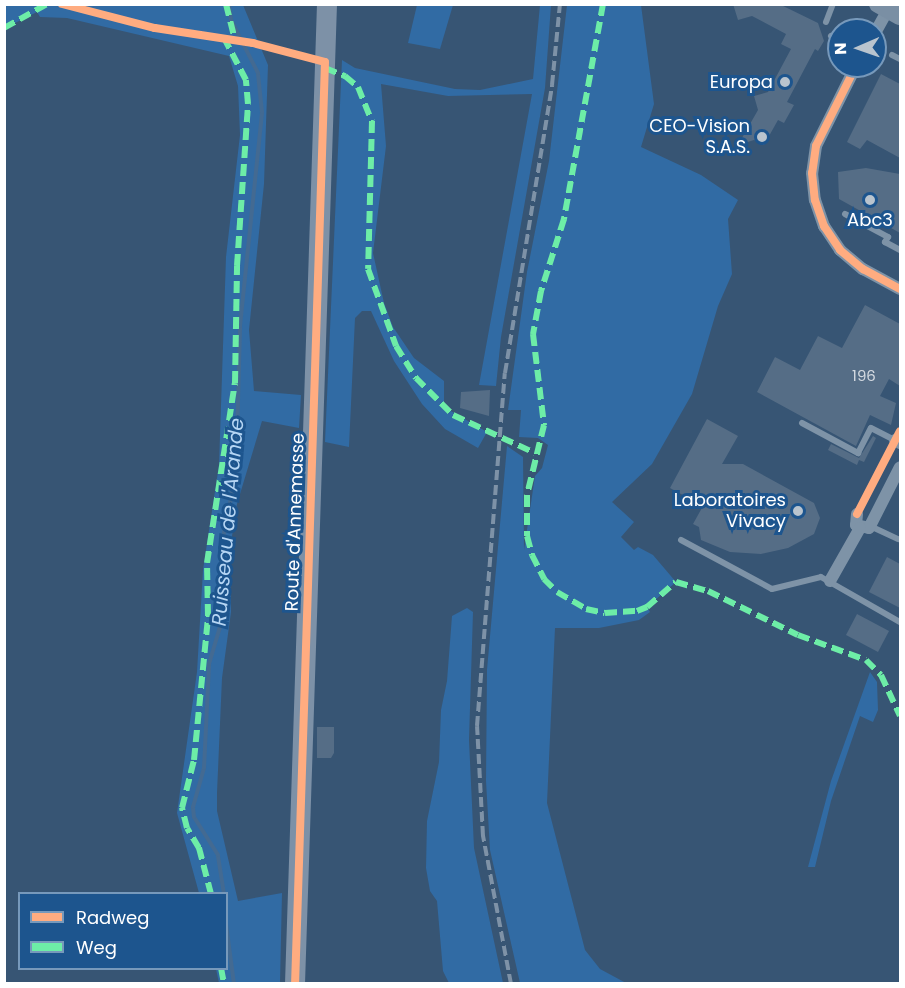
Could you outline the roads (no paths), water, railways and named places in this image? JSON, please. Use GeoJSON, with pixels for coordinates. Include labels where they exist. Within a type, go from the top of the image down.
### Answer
{"type":"FeatureCollection","features":[{"type":"Feature","properties":{"kind":"main road","name":"Route d'Annemasse"},"geometry":{"type":"LineString","coordinates":[[295,984],[327,4]]}},
{"type":"Feature","properties":{"kind":"street"},"geometry":{"type":"LineString","coordinates":[[850,78],[820,135],[812,180],[817,208],[831,239],[851,260],[900,289]]}},
{"type":"Feature","properties":{"kind":"street"},"geometry":{"type":"LineString","coordinates":[[830,581],[900,467]]}},
{"type":"Feature","properties":{"kind":"street"},"geometry":{"type":"LineString","coordinates":[[857,514],[855,521],[865,527]]}},
{"type":"Feature","properties":{"kind":"lane"},"geometry":{"type":"LineString","coordinates":[[826,22],[833,4]]}},
{"type":"Feature","properties":{"kind":"lane"},"geometry":{"type":"LineString","coordinates":[[892,55],[900,59]]}},
{"type":"Feature","properties":{"kind":"lane"},"geometry":{"type":"LineString","coordinates":[[845,214],[888,237],[885,242],[900,250]]}},
{"type":"Feature","properties":{"kind":"lane"},"geometry":{"type":"LineString","coordinates":[[802,423],[858,453],[871,428],[898,441]]}},
{"type":"Feature","properties":{"kind":"lane"},"geometry":{"type":"LineString","coordinates":[[865,527],[898,539]]}},
{"type":"Feature","properties":{"kind":"lane"},"geometry":{"type":"LineString","coordinates":[[681,540],[772,589],[814,578],[830,581],[900,622]]}},
{"type":"Feature","properties":{"kind":"waterway","name":"Ruisseau de l'Arande"},"geometry":{"type":"LineString","coordinates":[[224,892],[218,855],[194,817],[193,807],[204,768],[209,664],[222,620],[219,588],[223,538],[236,473],[240,326],[262,112],[258,73],[231,20],[229,4]]}},
{"type":"Feature","properties":{"kind":"waterway","name":"Ruisseau de l'Arande"},"geometry":{"type":"LineString","coordinates":[[228,939],[234,984]]}},
{"type":"Feature","properties":{"kind":"railway"},"geometry":{"type":"LineString","coordinates":[[511,984],[483,836],[477,726],[505,373],[552,85],[560,4]]}},
{"type":"Feature","properties":{"kind":"place","name":"Europa"},"geometry":{"type":"Point","coordinates":[785,82]}},
{"type":"Feature","properties":{"kind":"place","name":"CEO-Vision S.A.S."},"geometry":{"type":"Point","coordinates":[762,137]}},
{"type":"Feature","properties":{"kind":"place","name":"Abc3"},"geometry":{"type":"Point","coordinates":[870,200]}},
{"type":"Feature","properties":{"kind":"place","name":"Laboratoires Vivacy"},"geometry":{"type":"Point","coordinates":[798,511]}}]}
